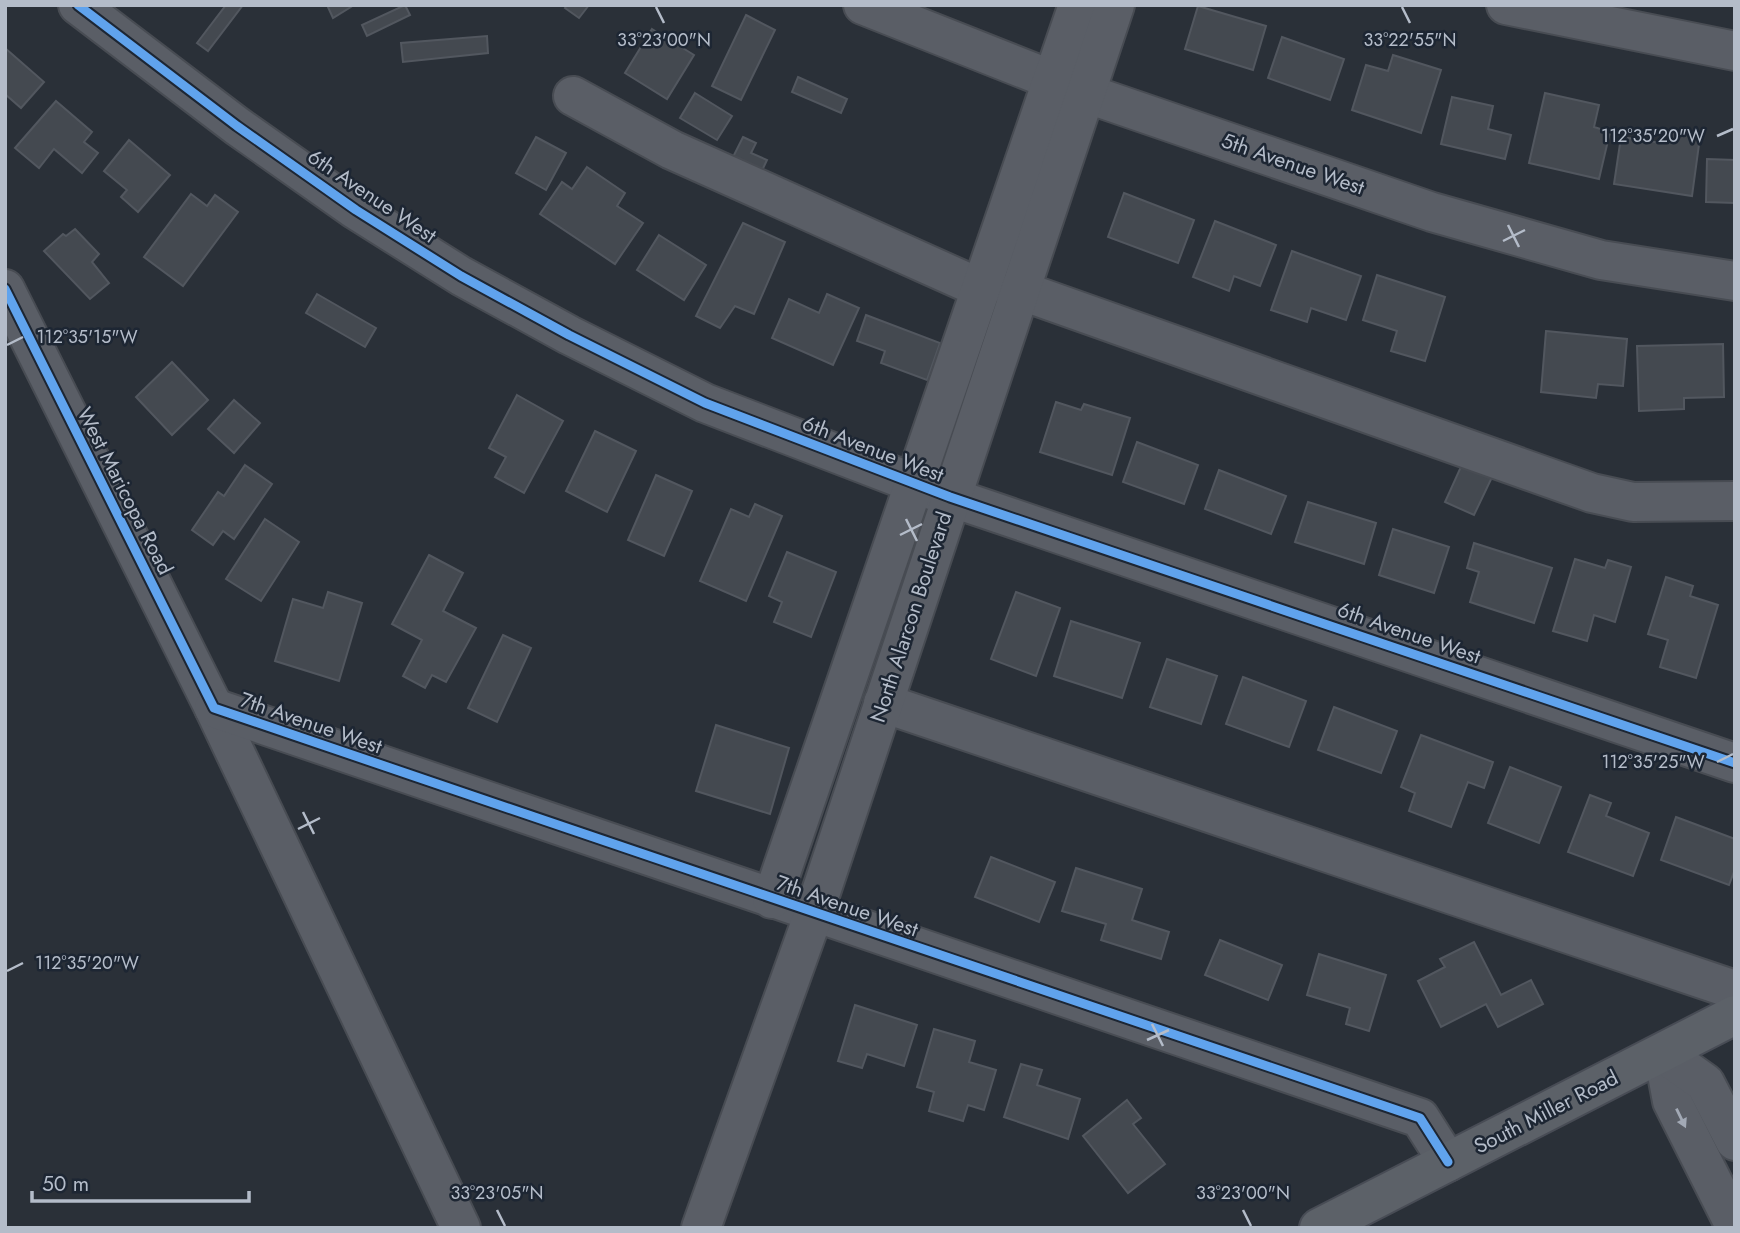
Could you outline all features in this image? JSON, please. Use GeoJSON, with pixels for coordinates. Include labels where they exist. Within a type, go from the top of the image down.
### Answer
{"type":"FeatureCollection","features":[{"type":"Feature","properties":{"kind":"main road","name":"South Miller Road"},"geometry":{"type":"LineString","coordinates":[[1319,1228],[1735,1015]]}},
{"type":"Feature","properties":{"kind":"street","name":"6th Avenue West"},"geometry":{"type":"LineString","coordinates":[[78,5],[237,126],[356,210],[461,276],[569,335],[705,403],[950,497],[1735,763]]}},
{"type":"Feature","properties":{"kind":"street","name":"5th Avenue West"},"geometry":{"type":"LineString","coordinates":[[863,5],[1069,87],[1432,212],[1601,260],[1735,281]]}},
{"type":"Feature","properties":{"kind":"street"},"geometry":{"type":"LineString","coordinates":[[772,899],[982,289],[1069,87],[1078,5]]}},
{"type":"Feature","properties":{"kind":"street","name":"North Alarcon Boulevard"},"geometry":{"type":"LineString","coordinates":[[701,1228],[814,913],[1020,290],[1069,87],[1115,5]]}},
{"type":"Feature","properties":{"kind":"street"},"geometry":{"type":"LineString","coordinates":[[1506,5],[1735,51]]}},
{"type":"Feature","properties":{"kind":"street"},"geometry":{"type":"LineString","coordinates":[[573,96],[672,150],[982,289]]}},
{"type":"Feature","properties":{"kind":"street","name":"West Maricopa Road"},"geometry":{"type":"LineString","coordinates":[[5,289],[214,708],[461,1228]]}},
{"type":"Feature","properties":{"kind":"street"},"geometry":{"type":"LineString","coordinates":[[1020,290],[1592,493],[1633,502],[1735,501]]}},
{"type":"Feature","properties":{"kind":"street"},"geometry":{"type":"LineString","coordinates":[[883,703],[1735,990]]}},
{"type":"Feature","properties":{"kind":"street","name":"7th Avenue West"},"geometry":{"type":"LineString","coordinates":[[214,708],[1420,1118],[1448,1162]]}},
{"type":"Feature","properties":{"kind":"street"},"geometry":{"type":"LineString","coordinates":[[1663,1053],[1705,1083],[1735,1141]]}},
{"type":"Feature","properties":{"kind":"street"},"geometry":{"type":"LineString","coordinates":[[1663,1053],[1672,1101],[1735,1226]]}},
{"type":"Feature","properties":{"kind":"building"},"geometry":{"type":"Polygon","coordinates":[[[226,5],[243,5],[208,51],[197,43],[226,5]]]}},
{"type":"Feature","properties":{"kind":"building"},"geometry":{"type":"Polygon","coordinates":[[[327,5],[354,5],[333,18],[327,5]]]}},
{"type":"Feature","properties":{"kind":"building"},"geometry":{"type":"Polygon","coordinates":[[[405,5],[410,15],[367,36],[362,25],[405,5]]]}},
{"type":"Feature","properties":{"kind":"building"},"geometry":{"type":"Polygon","coordinates":[[[567,5],[589,5],[579,18],[565,8],[567,5]]]}},
{"type":"Feature","properties":{"kind":"building"},"geometry":{"type":"Polygon","coordinates":[[[1198,6],[1266,26],[1253,70],[1185,49],[1198,6]]]}},
{"type":"Feature","properties":{"kind":"building"},"geometry":{"type":"Polygon","coordinates":[[[746,15],[775,30],[741,100],[712,86],[746,15]]]}},
{"type":"Feature","properties":{"kind":"building"},"geometry":{"type":"Polygon","coordinates":[[[652,29],[694,55],[667,99],[625,73],[652,29]]]}},
{"type":"Feature","properties":{"kind":"building"},"geometry":{"type":"Polygon","coordinates":[[[487,36],[488,53],[403,62],[401,43],[487,36]]]}},
{"type":"Feature","properties":{"kind":"building"},"geometry":{"type":"Polygon","coordinates":[[[1282,37],[1344,59],[1330,100],[1268,78],[1282,37]]]}},
{"type":"Feature","properties":{"kind":"building"},"geometry":{"type":"Polygon","coordinates":[[[5,48],[44,82],[21,108],[5,94],[5,48]]]}},
{"type":"Feature","properties":{"kind":"building"},"geometry":{"type":"Polygon","coordinates":[[[1393,55],[1441,70],[1421,133],[1352,110],[1366,65],[1388,71],[1393,55]]]}},
{"type":"Feature","properties":{"kind":"building"},"geometry":{"type":"Polygon","coordinates":[[[798,77],[847,99],[841,113],[792,92],[798,77]]]}},
{"type":"Feature","properties":{"kind":"building"},"geometry":{"type":"Polygon","coordinates":[[[695,93],[732,116],[717,140],[680,118],[695,93]]]}},
{"type":"Feature","properties":{"kind":"building"},"geometry":{"type":"Polygon","coordinates":[[[1545,93],[1599,105],[1594,127],[1610,132],[1599,179],[1529,163],[1545,93]]]}},
{"type":"Feature","properties":{"kind":"building"},"geometry":{"type":"Polygon","coordinates":[[[1452,97],[1493,106],[1488,129],[1511,135],[1505,159],[1441,144],[1452,97]]]}},
{"type":"Feature","properties":{"kind":"building"},"geometry":{"type":"Polygon","coordinates":[[[56,101],[92,132],[84,142],[98,153],[82,173],[54,149],[39,168],[15,148],[56,101]]]}},
{"type":"Feature","properties":{"kind":"building"},"geometry":{"type":"Polygon","coordinates":[[[1664,132],[1700,137],[1692,196],[1614,184],[1621,137],[1662,143],[1664,132]]]}},
{"type":"Feature","properties":{"kind":"building"},"geometry":{"type":"Polygon","coordinates":[[[536,137],[566,153],[546,190],[516,173],[536,137]]]}},
{"type":"Feature","properties":{"kind":"building"},"geometry":{"type":"Polygon","coordinates":[[[743,137],[756,143],[751,153],[767,160],[759,177],[730,163],[743,137]]]}},
{"type":"Feature","properties":{"kind":"building"},"geometry":{"type":"Polygon","coordinates":[[[129,140],[170,175],[138,212],[121,197],[127,190],[104,171],[129,140]]]}},
{"type":"Feature","properties":{"kind":"building"},"geometry":{"type":"Polygon","coordinates":[[[1707,159],[1735,160],[1735,203],[1706,202],[1707,159]]]}},
{"type":"Feature","properties":{"kind":"building"},"geometry":{"type":"Polygon","coordinates":[[[587,167],[625,193],[617,206],[643,223],[615,264],[540,214],[562,182],[572,189],[587,167]]]}},
{"type":"Feature","properties":{"kind":"building"},"geometry":{"type":"Polygon","coordinates":[[[1124,193],[1194,220],[1178,263],[1108,237],[1124,193]]]}},
{"type":"Feature","properties":{"kind":"building"},"geometry":{"type":"Polygon","coordinates":[[[191,194],[207,206],[215,195],[238,212],[183,286],[144,257],[191,194]]]}},
{"type":"Feature","properties":{"kind":"building"},"geometry":{"type":"Polygon","coordinates":[[[1215,221],[1276,245],[1260,286],[1234,276],[1229,291],[1193,277],[1215,221]]]}},
{"type":"Feature","properties":{"kind":"building"},"geometry":{"type":"Polygon","coordinates":[[[743,223],[785,242],[754,314],[735,306],[720,328],[696,316],[743,223]]]}},
{"type":"Feature","properties":{"kind":"building"},"geometry":{"type":"Polygon","coordinates":[[[75,229],[99,254],[92,262],[109,283],[90,299],[44,251],[63,234],[66,236],[75,229]]]}},
{"type":"Feature","properties":{"kind":"building"},"geometry":{"type":"Polygon","coordinates":[[[659,235],[706,265],[684,300],[637,270],[659,235]]]}},
{"type":"Feature","properties":{"kind":"building"},"geometry":{"type":"Polygon","coordinates":[[[1292,251],[1361,276],[1346,320],[1311,308],[1307,322],[1271,310],[1292,251]]]}},
{"type":"Feature","properties":{"kind":"building"},"geometry":{"type":"Polygon","coordinates":[[[1377,275],[1445,297],[1425,361],[1391,351],[1397,331],[1363,320],[1377,275]]]}},
{"type":"Feature","properties":{"kind":"building"},"geometry":{"type":"Polygon","coordinates":[[[317,294],[376,328],[365,347],[306,313],[317,294]]]}},
{"type":"Feature","properties":{"kind":"building"},"geometry":{"type":"Polygon","coordinates":[[[827,294],[859,308],[833,365],[772,338],[789,299],[819,313],[827,294]]]}},
{"type":"Feature","properties":{"kind":"building"},"geometry":{"type":"Polygon","coordinates":[[[866,315],[940,343],[927,380],[881,363],[885,351],[857,341],[866,315]]]}},
{"type":"Feature","properties":{"kind":"building"},"geometry":{"type":"Polygon","coordinates":[[[1546,331],[1627,339],[1623,386],[1598,384],[1596,398],[1541,392],[1546,331]]]}},
{"type":"Feature","properties":{"kind":"building"},"geometry":{"type":"Polygon","coordinates":[[[1723,344],[1724,397],[1684,398],[1684,409],[1639,411],[1637,346],[1723,344]]]}},
{"type":"Feature","properties":{"kind":"building"},"geometry":{"type":"Polygon","coordinates":[[[172,362],[208,400],[172,435],[136,397],[172,362]]]}},
{"type":"Feature","properties":{"kind":"building"},"geometry":{"type":"Polygon","coordinates":[[[517,395],[563,421],[524,493],[495,477],[506,457],[489,448],[517,395]]]}},
{"type":"Feature","properties":{"kind":"building"},"geometry":{"type":"Polygon","coordinates":[[[234,400],[260,423],[234,453],[208,429],[234,400]]]}},
{"type":"Feature","properties":{"kind":"building"},"geometry":{"type":"Polygon","coordinates":[[[1056,402],[1081,410],[1084,404],[1130,418],[1112,475],[1040,452],[1056,402]]]}},
{"type":"Feature","properties":{"kind":"building"},"geometry":{"type":"Polygon","coordinates":[[[595,431],[636,451],[607,512],[566,491],[595,431]]]}},
{"type":"Feature","properties":{"kind":"building"},"geometry":{"type":"Polygon","coordinates":[[[1137,442],[1198,465],[1184,504],[1123,482],[1137,442]]]}},
{"type":"Feature","properties":{"kind":"building"},"geometry":{"type":"Polygon","coordinates":[[[1464,460],[1494,473],[1474,515],[1445,502],[1464,460]]]}},
{"type":"Feature","properties":{"kind":"building"},"geometry":{"type":"Polygon","coordinates":[[[245,465],[272,484],[234,539],[223,531],[213,545],[192,530],[218,492],[224,496],[245,465]]]}},
{"type":"Feature","properties":{"kind":"building"},"geometry":{"type":"Polygon","coordinates":[[[1219,470],[1286,496],[1271,534],[1205,509],[1219,470]]]}},
{"type":"Feature","properties":{"kind":"building"},"geometry":{"type":"Polygon","coordinates":[[[656,475],[692,491],[664,556],[628,540],[656,475]]]}},
{"type":"Feature","properties":{"kind":"building"},"geometry":{"type":"Polygon","coordinates":[[[1308,502],[1376,523],[1364,564],[1295,542],[1308,502]]]}},
{"type":"Feature","properties":{"kind":"building"},"geometry":{"type":"Polygon","coordinates":[[[755,504],[782,516],[746,601],[700,581],[731,509],[749,517],[755,504]]]}},
{"type":"Feature","properties":{"kind":"building"},"geometry":{"type":"Polygon","coordinates":[[[265,519],[299,542],[261,601],[226,579],[265,519]]]}},
{"type":"Feature","properties":{"kind":"building"},"geometry":{"type":"Polygon","coordinates":[[[1393,529],[1449,547],[1434,593],[1379,575],[1393,529]]]}},
{"type":"Feature","properties":{"kind":"building"},"geometry":{"type":"Polygon","coordinates":[[[1474,543],[1552,568],[1534,623],[1470,602],[1479,572],[1467,568],[1474,543]]]}},
{"type":"Feature","properties":{"kind":"building"},"geometry":{"type":"Polygon","coordinates":[[[787,552],[836,572],[811,637],[774,622],[782,602],[769,596],[787,552]]]}},
{"type":"Feature","properties":{"kind":"building"},"geometry":{"type":"Polygon","coordinates":[[[429,555],[463,573],[443,611],[476,628],[446,682],[432,675],[425,688],[403,676],[422,640],[392,624],[429,555]]]}},
{"type":"Feature","properties":{"kind":"building"},"geometry":{"type":"Polygon","coordinates":[[[1575,559],[1605,568],[1608,560],[1631,567],[1615,622],[1594,615],[1587,641],[1553,631],[1575,559]]]}},
{"type":"Feature","properties":{"kind":"building"},"geometry":{"type":"Polygon","coordinates":[[[1666,577],[1693,586],[1690,596],[1718,605],[1696,678],[1660,667],[1668,640],[1648,634],[1666,577]]]}},
{"type":"Feature","properties":{"kind":"building"},"geometry":{"type":"Polygon","coordinates":[[[328,592],[362,603],[339,681],[275,661],[293,599],[323,608],[328,592]]]}},
{"type":"Feature","properties":{"kind":"building"},"geometry":{"type":"Polygon","coordinates":[[[1016,592],[1060,608],[1036,676],[991,659],[1016,592]]]}},
{"type":"Feature","properties":{"kind":"building"},"geometry":{"type":"Polygon","coordinates":[[[1071,621],[1140,643],[1122,698],[1054,676],[1071,621]]]}},
{"type":"Feature","properties":{"kind":"building"},"geometry":{"type":"Polygon","coordinates":[[[503,635],[531,648],[497,722],[468,708],[503,635]]]}},
{"type":"Feature","properties":{"kind":"building"},"geometry":{"type":"Polygon","coordinates":[[[1167,659],[1217,676],[1201,724],[1150,707],[1167,659]]]}},
{"type":"Feature","properties":{"kind":"building"},"geometry":{"type":"Polygon","coordinates":[[[1243,677],[1306,701],[1289,747],[1226,724],[1243,677]]]}},
{"type":"Feature","properties":{"kind":"building"},"geometry":{"type":"Polygon","coordinates":[[[1334,707],[1397,731],[1381,773],[1318,750],[1334,707]]]}},
{"type":"Feature","properties":{"kind":"building"},"geometry":{"type":"Polygon","coordinates":[[[716,725],[789,748],[770,814],[696,791],[716,725]]]}},
{"type":"Feature","properties":{"kind":"building"},"geometry":{"type":"Polygon","coordinates":[[[1421,735],[1493,762],[1484,788],[1468,782],[1451,827],[1409,811],[1415,793],[1401,787],[1421,735]]]}},
{"type":"Feature","properties":{"kind":"building"},"geometry":{"type":"Polygon","coordinates":[[[1510,767],[1561,787],[1539,843],[1488,823],[1510,767]]]}},
{"type":"Feature","properties":{"kind":"building"},"geometry":{"type":"Polygon","coordinates":[[[1590,795],[1611,803],[1606,816],[1649,833],[1633,876],[1568,852],[1590,795]]]}},
{"type":"Feature","properties":{"kind":"building"},"geometry":{"type":"Polygon","coordinates":[[[1676,817],[1735,839],[1735,869],[1729,885],[1661,860],[1676,817]]]}},
{"type":"Feature","properties":{"kind":"building"},"geometry":{"type":"Polygon","coordinates":[[[991,857],[1055,882],[1039,922],[975,897],[991,857]]]}},
{"type":"Feature","properties":{"kind":"building"},"geometry":{"type":"Polygon","coordinates":[[[1076,868],[1142,889],[1132,920],[1169,932],[1161,959],[1101,940],[1106,924],[1062,911],[1076,868]]]}},
{"type":"Feature","properties":{"kind":"building"},"geometry":{"type":"Polygon","coordinates":[[[1220,940],[1282,965],[1268,1000],[1205,975],[1220,940]]]}},
{"type":"Feature","properties":{"kind":"building"},"geometry":{"type":"Polygon","coordinates":[[[1474,942],[1501,995],[1531,980],[1543,1004],[1498,1027],[1486,1004],[1441,1027],[1418,981],[1445,967],[1440,959],[1474,942]]]}},
{"type":"Feature","properties":{"kind":"building"},"geometry":{"type":"Polygon","coordinates":[[[1319,954],[1386,975],[1369,1031],[1346,1024],[1350,1008],[1307,995],[1319,954]]]}},
{"type":"Feature","properties":{"kind":"building"},"geometry":{"type":"Polygon","coordinates":[[[855,1005],[917,1025],[904,1066],[867,1054],[862,1068],[838,1061],[855,1005]]]}},
{"type":"Feature","properties":{"kind":"building"},"geometry":{"type":"Polygon","coordinates":[[[934,1029],[975,1041],[969,1062],[996,1070],[984,1110],[968,1105],[963,1121],[929,1111],[934,1092],[917,1087],[934,1029]]]}},
{"type":"Feature","properties":{"kind":"building"},"geometry":{"type":"Polygon","coordinates":[[[1021,1064],[1042,1070],[1037,1085],[1080,1099],[1068,1139],[1004,1117],[1021,1064]]]}},
{"type":"Feature","properties":{"kind":"building"},"geometry":{"type":"Polygon","coordinates":[[[1127,1100],[1141,1118],[1133,1124],[1165,1164],[1128,1193],[1083,1136],[1127,1100]]]}},
{"type":"Feature","properties":{"kind":"cycle path"},"geometry":{"type":"LineString","coordinates":[[78,5],[237,126],[356,210],[461,276],[569,335],[705,403],[950,497],[1735,763]]}},
{"type":"Feature","properties":{"kind":"cycle path"},"geometry":{"type":"LineString","coordinates":[[5,289],[214,708],[1420,1118],[1448,1162]]}}]}
